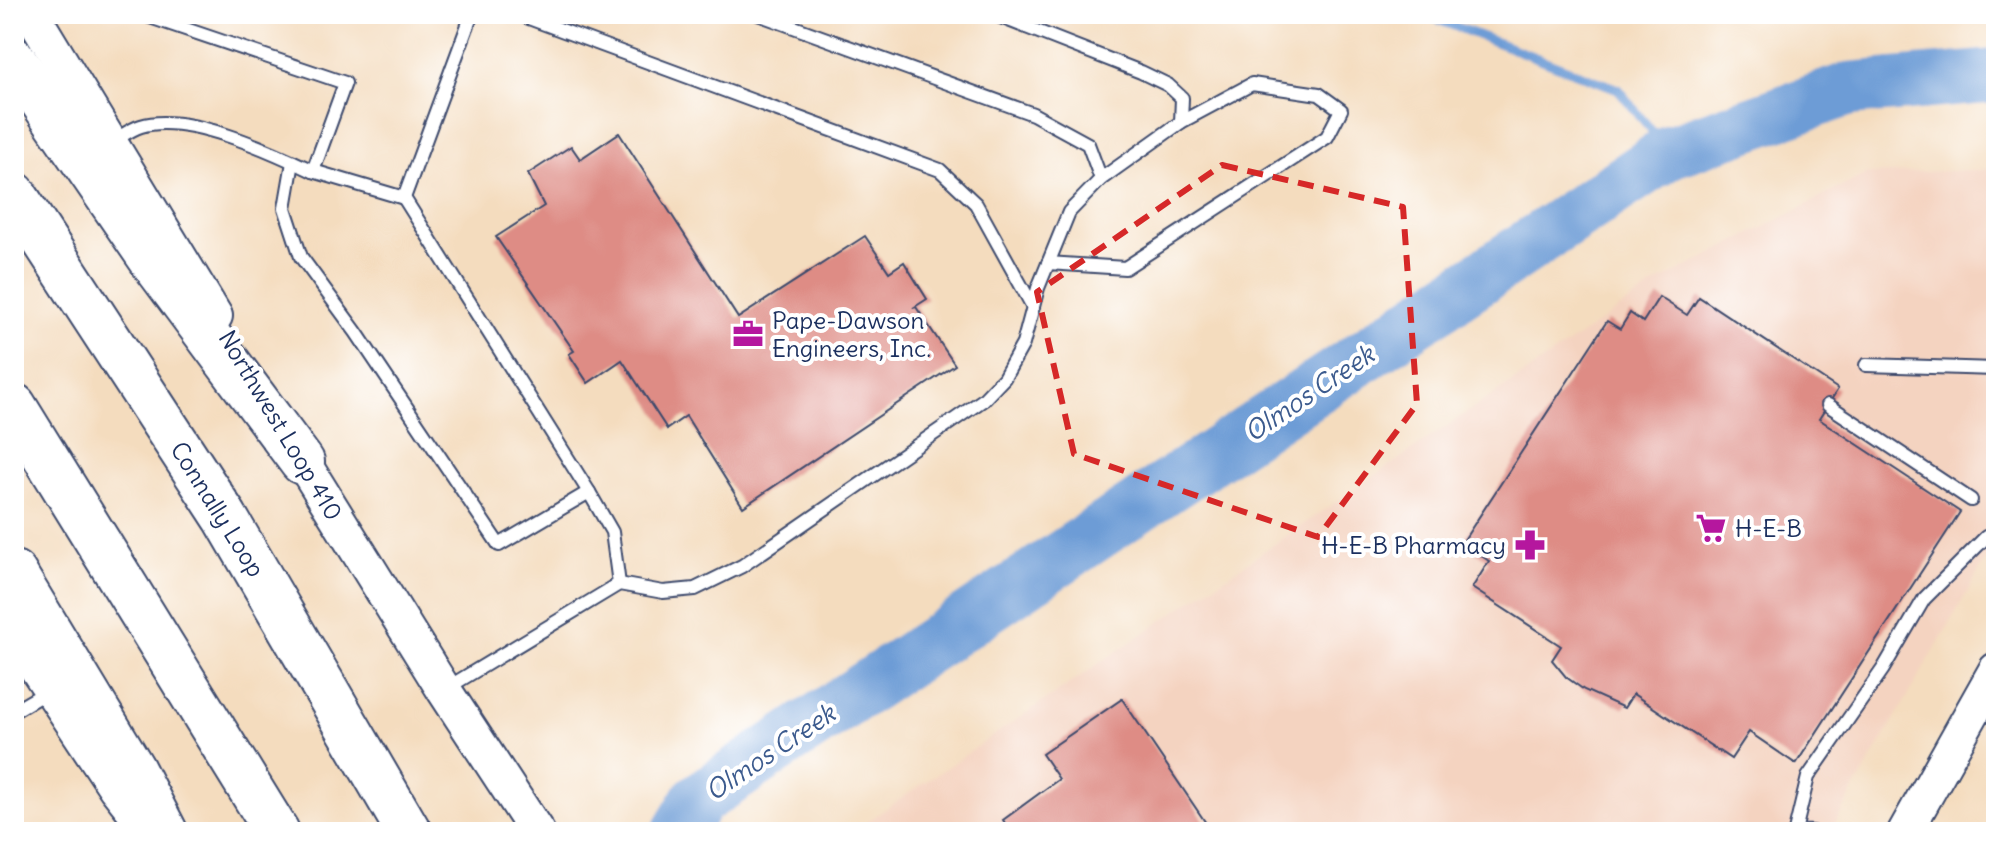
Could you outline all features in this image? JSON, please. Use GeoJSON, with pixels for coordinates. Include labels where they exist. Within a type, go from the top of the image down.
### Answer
{"type":"FeatureCollection","features":[{"type":"Feature","properties":{"kind":"highway"},"geometry":{"type":"LineString","coordinates":[[14,60],[153,262],[302,462]]}},
{"type":"Feature","properties":{"kind":"highway","name":"Connally Loop"},"geometry":{"type":"LineString","coordinates":[[14,194],[225,517],[409,832]]}},
{"type":"Feature","properties":{"kind":"highway"},"geometry":{"type":"LineString","coordinates":[[14,406],[277,832]]}},
{"type":"Feature","properties":{"kind":"highway"},"geometry":{"type":"LineString","coordinates":[[14,573],[133,770],[165,832]]}},
{"type":"Feature","properties":{"kind":"main road","name":"Northwest Loop 410"},"geometry":{"type":"LineString","coordinates":[[32,14],[302,462],[535,829]]}},
{"type":"Feature","properties":{"kind":"main road"},"geometry":{"type":"LineString","coordinates":[[14,634],[116,788],[150,832]]}},
{"type":"Feature","properties":{"kind":"main road"},"geometry":{"type":"LineString","coordinates":[[1909,830],[1996,670]]}},
{"type":"Feature","properties":{"kind":"lane"},"geometry":{"type":"LineString","coordinates":[[141,14],[345,83],[313,171]]}},
{"type":"Feature","properties":{"kind":"lane"},"geometry":{"type":"LineString","coordinates":[[404,198],[472,14]]}},
{"type":"Feature","properties":{"kind":"lane"},"geometry":{"type":"LineString","coordinates":[[518,14],[940,170],[976,204],[1033,307]]}},
{"type":"Feature","properties":{"kind":"lane"},"geometry":{"type":"LineString","coordinates":[[758,14],[1033,114],[1088,144],[1101,179]]}},
{"type":"Feature","properties":{"kind":"lane"},"geometry":{"type":"LineString","coordinates":[[993,14],[1168,85],[1182,98],[1181,122]]}},
{"type":"Feature","properties":{"kind":"lane"},"geometry":{"type":"LineString","coordinates":[[444,690],[619,584],[663,592],[695,589],[742,566],[983,400],[1004,378],[1023,344],[1048,263],[1069,212],[1101,179],[1181,122],[1252,84],[1319,94],[1341,110],[1327,137],[1125,268],[1048,263]]}},
{"type":"Feature","properties":{"kind":"lane"},"geometry":{"type":"LineString","coordinates":[[111,142],[141,126],[163,123],[237,138],[313,171],[404,198],[612,532],[619,584]]}},
{"type":"Feature","properties":{"kind":"lane"},"geometry":{"type":"LineString","coordinates":[[293,162],[285,208],[301,257],[356,332],[499,545],[589,492]]}},
{"type":"Feature","properties":{"kind":"lane"},"geometry":{"type":"LineString","coordinates":[[1866,365],[1996,369]]}},
{"type":"Feature","properties":{"kind":"lane"},"geometry":{"type":"LineString","coordinates":[[1828,405],[1971,500]]}},
{"type":"Feature","properties":{"kind":"lane"},"geometry":{"type":"LineString","coordinates":[[1813,832],[1795,831],[1808,777],[1883,669],[1924,599],[1991,540]]}},
{"type":"Feature","properties":{"kind":"lane"},"geometry":{"type":"LineString","coordinates":[[14,711],[51,690]]}},
{"type":"Feature","properties":{"kind":"highlighted area"},"geometry":{"type":"Polygon","coordinates":[[[1222,165],[1403,207],[1417,404],[1318,537],[1074,454],[1037,292],[1222,165]]]}},
{"type":"Feature","properties":{"kind":"shaded area"},"geometry":{"type":"Polygon","coordinates":[[[1996,169],[1996,542],[1830,832],[852,832],[1660,281],[1866,174],[1996,169]]]}},
{"type":"Feature","properties":{"kind":"building","name":"Pape-Dawson Engineers, Inc."},"geometry":{"type":"Polygon","coordinates":[[[619,133],[738,318],[865,236],[889,272],[904,262],[927,299],[913,308],[916,307],[955,365],[743,507],[686,416],[667,429],[622,360],[588,383],[569,354],[574,351],[496,237],[544,206],[528,174],[571,146],[580,159],[619,133]]]}},
{"type":"Feature","properties":{"kind":"building","name":"H-E-B"},"geometry":{"type":"Polygon","coordinates":[[[1659,297],[1687,315],[1699,297],[1838,389],[1819,419],[1960,512],[1796,764],[1749,732],[1731,759],[1633,694],[1624,708],[1584,690],[1566,677],[1552,660],[1561,646],[1472,588],[1489,561],[1462,543],[1607,321],[1620,329],[1630,313],[1643,322],[1659,297]]]}},
{"type":"Feature","properties":{"kind":"building"},"geometry":{"type":"Polygon","coordinates":[[[1122,699],[1212,832],[1011,832],[1003,820],[1059,779],[1042,754],[1122,699]]]}},
{"type":"Feature","properties":{"kind":"waterway"},"geometry":{"type":"LineString","coordinates":[[1423,14],[1618,89],[1669,152]]}},
{"type":"Feature","properties":{"kind":"waterway","name":"Olmos Creek"},"geometry":{"type":"LineString","coordinates":[[679,832],[698,800],[1669,152],[1849,89],[1996,76]]}},
{"type":"Feature","properties":{"kind":"place","name":"Pape-Dawson Engineers, Inc."},"geometry":{"type":"Point","coordinates":[748,334]}},
{"type":"Feature","properties":{"kind":"place","name":"H-E-B"},"geometry":{"type":"Point","coordinates":[1711,528]}},
{"type":"Feature","properties":{"kind":"place","name":"H-E-B Pharmacy"},"geometry":{"type":"Point","coordinates":[1530,545]}}]}
